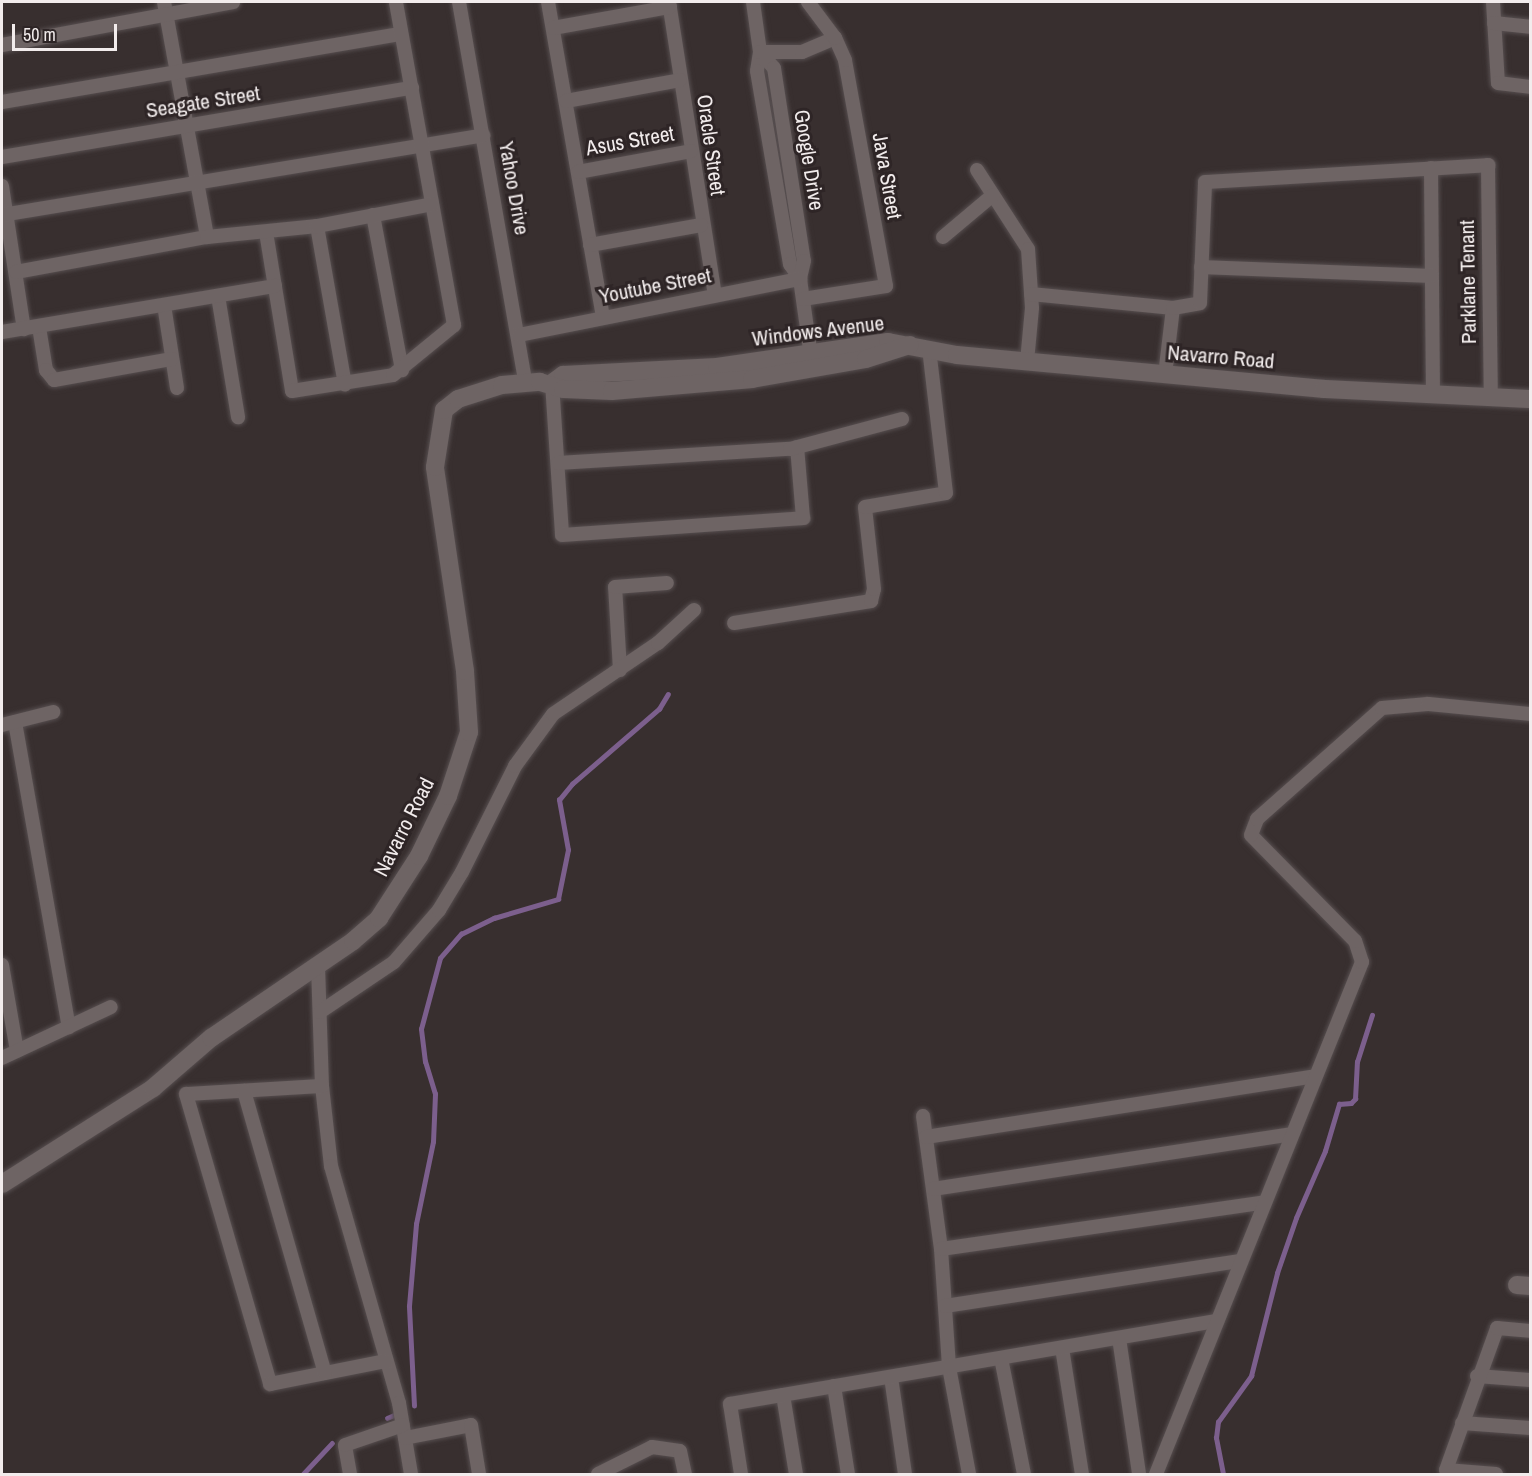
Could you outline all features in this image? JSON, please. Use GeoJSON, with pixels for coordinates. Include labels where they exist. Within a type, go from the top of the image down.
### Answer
{"type":"FeatureCollection","features":[{"type":"Feature","properties":{"kind":"street"},"geometry":{"type":"LineString","coordinates":[[2,45],[165,7],[233,2]]}},
{"type":"Feature","properties":{"kind":"street"},"geometry":{"type":"LineString","coordinates":[[266,232],[292,391],[345,385],[402,370],[454,325],[396,2]]}},
{"type":"Feature","properties":{"kind":"street","name":"Yahoo Drive"},"geometry":{"type":"LineString","coordinates":[[459,2],[519,335],[525,382]]}},
{"type":"Feature","properties":{"kind":"street"},"geometry":{"type":"LineString","coordinates":[[548,2],[603,317]]}},
{"type":"Feature","properties":{"kind":"street","name":"Google Drive"},"geometry":{"type":"LineString","coordinates":[[753,2],[760,52],[757,71],[790,264],[800,279],[812,362]]}},
{"type":"Feature","properties":{"kind":"street","name":"Java Street"},"geometry":{"type":"LineString","coordinates":[[803,299],[886,286],[845,60],[835,38],[808,2]]}},
{"type":"Feature","properties":{"kind":"street"},"geometry":{"type":"LineString","coordinates":[[1493,2],[1498,83],[1530,87]]}},
{"type":"Feature","properties":{"kind":"street"},"geometry":{"type":"LineString","coordinates":[[553,28],[669,4]]}},
{"type":"Feature","properties":{"kind":"street","name":"Oracle Street"},"geometry":{"type":"LineString","coordinates":[[669,4],[701,225],[715,295]]}},
{"type":"Feature","properties":{"kind":"street"},"geometry":{"type":"LineString","coordinates":[[165,7],[207,237]]}},
{"type":"Feature","properties":{"kind":"street"},"geometry":{"type":"LineString","coordinates":[[1494,23],[1530,27]]}},
{"type":"Feature","properties":{"kind":"street"},"geometry":{"type":"LineString","coordinates":[[2,102],[401,34]]}},
{"type":"Feature","properties":{"kind":"street"},"geometry":{"type":"LineString","coordinates":[[760,52],[802,52],[835,38]]}},
{"type":"Feature","properties":{"kind":"street"},"geometry":{"type":"LineString","coordinates":[[566,101],[680,80]]}},
{"type":"Feature","properties":{"kind":"street","name":"Seagate Street"},"geometry":{"type":"LineString","coordinates":[[2,157],[411,88]]}},
{"type":"Feature","properties":{"kind":"street"},"geometry":{"type":"LineString","coordinates":[[4,215],[198,185],[483,135]]}},
{"type":"Feature","properties":{"kind":"street","name":"Asus Street"},"geometry":{"type":"LineString","coordinates":[[578,172],[691,151]]}},
{"type":"Feature","properties":{"kind":"street","name":"Parklane Tenant"},"geometry":{"type":"LineString","coordinates":[[1431,168],[1488,165],[1491,398]]}},
{"type":"Feature","properties":{"kind":"street"},"geometry":{"type":"LineString","coordinates":[[1031,294],[1173,308],[1199,304],[1205,182],[1431,168],[1433,394]]}},
{"type":"Feature","properties":{"kind":"street"},"geometry":{"type":"LineString","coordinates":[[977,170],[1028,249],[1031,294],[1027,363]]}},
{"type":"Feature","properties":{"kind":"street"},"geometry":{"type":"LineString","coordinates":[[2,186],[4,215],[16,272],[24,329]]}},
{"type":"Feature","properties":{"kind":"street"},"geometry":{"type":"LineString","coordinates":[[943,237],[993,195]]}},
{"type":"Feature","properties":{"kind":"street"},"geometry":{"type":"LineString","coordinates":[[16,272],[207,237],[317,226],[432,204]]}},
{"type":"Feature","properties":{"kind":"street"},"geometry":{"type":"LineString","coordinates":[[373,215],[402,370]]}},
{"type":"Feature","properties":{"kind":"street"},"geometry":{"type":"LineString","coordinates":[[590,245],[701,225]]}},
{"type":"Feature","properties":{"kind":"street"},"geometry":{"type":"LineString","coordinates":[[317,226],[345,385]]}},
{"type":"Feature","properties":{"kind":"street"},"geometry":{"type":"LineString","coordinates":[[1201,267],[1432,276]]}},
{"type":"Feature","properties":{"kind":"street","name":"Youtube Street"},"geometry":{"type":"LineString","coordinates":[[519,335],[800,279]]}},
{"type":"Feature","properties":{"kind":"street"},"geometry":{"type":"LineString","coordinates":[[2,332],[275,286]]}},
{"type":"Feature","properties":{"kind":"street"},"geometry":{"type":"LineString","coordinates":[[218,296],[238,417]]}},
{"type":"Feature","properties":{"kind":"street"},"geometry":{"type":"LineString","coordinates":[[164,305],[177,388]]}},
{"type":"Feature","properties":{"kind":"street"},"geometry":{"type":"LineString","coordinates":[[1165,375],[1173,308]]}},
{"type":"Feature","properties":{"kind":"street"},"geometry":{"type":"LineString","coordinates":[[39,327],[46,370],[54,380],[172,358]]}},
{"type":"Feature","properties":{"kind":"street","name":"Windows Avenue"},"geometry":{"type":"LineString","coordinates":[[552,383],[563,375],[812,362],[888,342],[910,345]]}},
{"type":"Feature","properties":{"kind":"street","name":"Navarro Road"},"geometry":{"type":"LineString","coordinates":[[910,345],[1027,363],[1165,375],[1530,399]]}},
{"type":"Feature","properties":{"kind":"street"},"geometry":{"type":"LineString","coordinates":[[734,623],[871,601],[874,589],[865,507],[946,493],[929,349]]}},
{"type":"Feature","properties":{"kind":"street","name":"Navarro Road"},"geometry":{"type":"LineString","coordinates":[[2,1184],[153,1088],[211,1038],[318,966],[380,918],[434,827],[469,732],[465,671],[435,467],[440,420],[444,410],[458,399],[502,385],[525,382],[552,383]]}},
{"type":"Feature","properties":{"kind":"street"},"geometry":{"type":"LineString","coordinates":[[552,383],[562,535],[803,518],[797,447]]}},
{"type":"Feature","properties":{"kind":"street"},"geometry":{"type":"LineString","coordinates":[[558,463],[797,447],[902,419]]}},
{"type":"Feature","properties":{"kind":"street"},"geometry":{"type":"LineString","coordinates":[[620,670],[615,587],[667,584]]}},
{"type":"Feature","properties":{"kind":"street"},"geometry":{"type":"LineString","coordinates":[[320,1012],[394,962],[418,936],[462,873],[532,738],[553,714],[658,643],[694,610]]}},
{"type":"Feature","properties":{"kind":"street"},"geometry":{"type":"LineString","coordinates":[[1156,1474],[1239,1260],[1362,962],[1355,941],[1251,835],[1257,819],[1382,708],[1428,704],[1530,714]]}},
{"type":"Feature","properties":{"kind":"street"},"geometry":{"type":"LineString","coordinates":[[53,712],[8,723],[69,1027]]}},
{"type":"Feature","properties":{"kind":"street"},"geometry":{"type":"LineString","coordinates":[[2,965],[17,1051]]}},
{"type":"Feature","properties":{"kind":"street"},"geometry":{"type":"LineString","coordinates":[[318,966],[322,1086],[331,1166],[386,1360],[404,1431],[411,1474]]}},
{"type":"Feature","properties":{"kind":"street"},"geometry":{"type":"LineString","coordinates":[[2,1058],[111,1007]]}},
{"type":"Feature","properties":{"kind":"street"},"geometry":{"type":"LineString","coordinates":[[926,1137],[1315,1076]]}},
{"type":"Feature","properties":{"kind":"street"},"geometry":{"type":"LineString","coordinates":[[322,1086],[186,1094],[270,1384],[386,1360]]}},
{"type":"Feature","properties":{"kind":"street"},"geometry":{"type":"LineString","coordinates":[[244,1091],[325,1373]]}},
{"type":"Feature","properties":{"kind":"street"},"geometry":{"type":"LineString","coordinates":[[923,1116],[941,1249],[949,1367],[969,1474]]}},
{"type":"Feature","properties":{"kind":"street"},"geometry":{"type":"LineString","coordinates":[[933,1189],[1291,1134]]}},
{"type":"Feature","properties":{"kind":"street"},"geometry":{"type":"LineString","coordinates":[[941,1249],[1262,1203]]}},
{"type":"Feature","properties":{"kind":"street"},"geometry":{"type":"LineString","coordinates":[[945,1306],[1239,1260]]}},
{"type":"Feature","properties":{"kind":"street"},"geometry":{"type":"LineString","coordinates":[[741,1474],[730,1404],[1217,1321]]}},
{"type":"Feature","properties":{"kind":"street"},"geometry":{"type":"LineString","coordinates":[[1496,1474],[1446,1470],[1477,1376],[1497,1328],[1530,1331]]}},
{"type":"Feature","properties":{"kind":"street"},"geometry":{"type":"LineString","coordinates":[[1119,1338],[1139,1474]]}},
{"type":"Feature","properties":{"kind":"street"},"geometry":{"type":"LineString","coordinates":[[1062,1348],[1082,1474]]}},
{"type":"Feature","properties":{"kind":"street"},"geometry":{"type":"LineString","coordinates":[[1001,1358],[1024,1474]]}},
{"type":"Feature","properties":{"kind":"street"},"geometry":{"type":"LineString","coordinates":[[1477,1376],[1530,1380]]}},
{"type":"Feature","properties":{"kind":"street"},"geometry":{"type":"LineString","coordinates":[[891,1377],[905,1474]]}},
{"type":"Feature","properties":{"kind":"street"},"geometry":{"type":"LineString","coordinates":[[834,1386],[848,1474]]}},
{"type":"Feature","properties":{"kind":"street"},"geometry":{"type":"LineString","coordinates":[[783,1395],[796,1474]]}},
{"type":"Feature","properties":{"kind":"street"},"geometry":{"type":"LineString","coordinates":[[1462,1423],[1530,1428]]}},
{"type":"Feature","properties":{"kind":"street"},"geometry":{"type":"LineString","coordinates":[[350,1474],[345,1445],[404,1431],[471,1425],[478,1474]]}},
{"type":"Feature","properties":{"kind":"street"},"geometry":{"type":"LineString","coordinates":[[598,1474],[652,1447],[680,1451],[685,1474]]}},
{"type":"Feature","properties":{"kind":"waterway"},"geometry":{"type":"LineString","coordinates":[[414,1406],[409,1306],[416,1224],[433,1142],[435,1094],[425,1062],[421,1029],[440,958],[461,934],[494,918],[558,899],[568,850],[559,800],[572,784],[659,709],[668,694]]}},
{"type":"Feature","properties":{"kind":"waterway"},"geometry":{"type":"LineString","coordinates":[[1223,1474],[1216,1438],[1218,1422],[1251,1376],[1277,1273],[1296,1218],[1325,1151],[1339,1104],[1351,1103],[1355,1099],[1357,1062],[1372,1015]]}},
{"type":"Feature","properties":{"kind":"waterway"},"geometry":{"type":"LineString","coordinates":[[387,1418],[397,1414]]}},
{"type":"Feature","properties":{"kind":"waterway"},"geometry":{"type":"LineString","coordinates":[[303,1474],[332,1443]]}}]}
